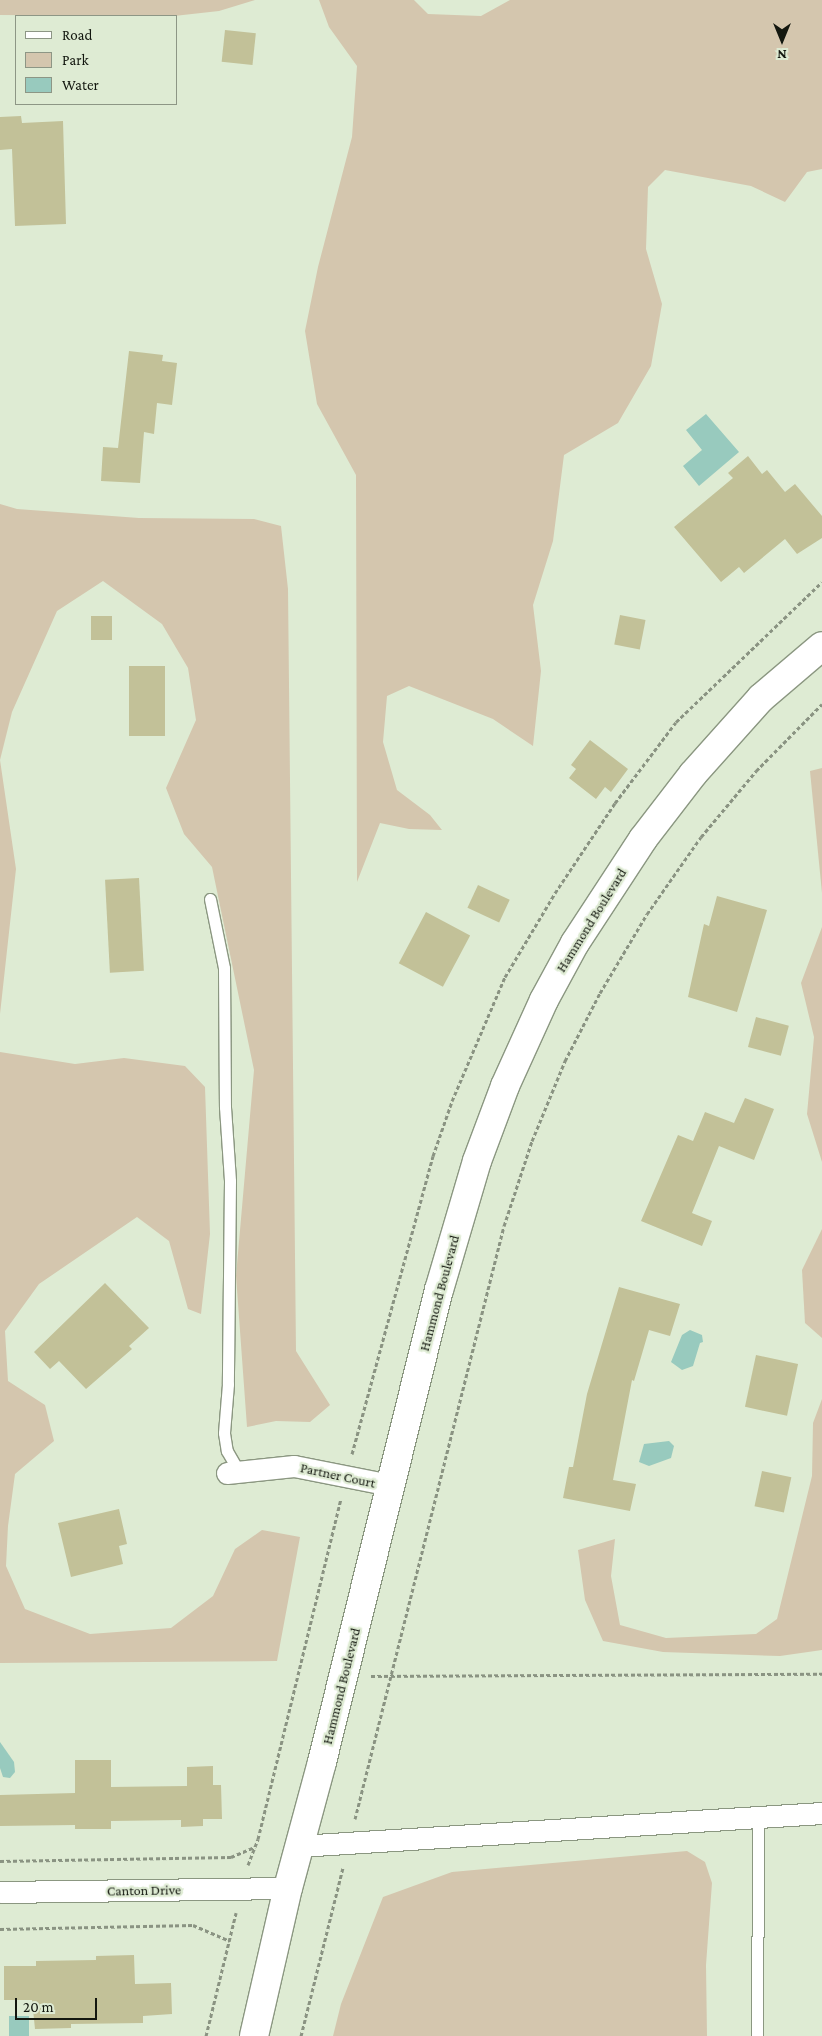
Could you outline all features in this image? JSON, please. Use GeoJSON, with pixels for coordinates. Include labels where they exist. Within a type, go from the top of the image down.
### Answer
{"type":"FeatureCollection","features":[{"type":"Feature","properties":{"kind":"street","name":"Hammond Boulevard"},"geometry":{"type":"LineString","coordinates":[[254,2036],[288,1888],[439,1290],[477,1162],[505,1086],[544,1000],[575,943],[616,879],[693,774],[761,698],[822,646]]}},
{"type":"Feature","properties":{"kind":"street","name":"Partner Court"},"geometry":{"type":"LineString","coordinates":[[233,1472],[294,1466],[390,1485]]}},
{"type":"Feature","properties":{"kind":"street"},"geometry":{"type":"LineString","coordinates":[[299,1846],[758,1816],[822,1814]]}},
{"type":"Feature","properties":{"kind":"street","name":"Canton Drive"},"geometry":{"type":"LineString","coordinates":[[0,1892],[288,1888]]}},
{"type":"Feature","properties":{"kind":"lane"},"geometry":{"type":"LineString","coordinates":[[210,899],[224,968],[225,1107],[230,1181],[228,1384],[224,1433],[233,1472]]}},
{"type":"Feature","properties":{"kind":"lane"},"geometry":{"type":"LineString","coordinates":[[757,2036],[758,1816]]}},
{"type":"Feature","properties":{"kind":"path"},"geometry":{"type":"LineString","coordinates":[[301,2036],[504,1226],[532,1141],[566,1060],[600,992],[647,914],[701,837],[756,771],[822,704]]}},
{"type":"Feature","properties":{"kind":"path"},"geometry":{"type":"LineString","coordinates":[[343,1675],[390,1677],[822,1674]]}},
{"type":"Feature","properties":{"kind":"path"},"geometry":{"type":"LineString","coordinates":[[0,1861],[231,1857],[255,1847]]}},
{"type":"Feature","properties":{"kind":"path"},"geometry":{"type":"LineString","coordinates":[[0,1928],[193,1926],[230,1940]]}},
{"type":"Feature","properties":{"kind":"green space"},"geometry":{"type":"Polygon","coordinates":[[[0,0],[255,0],[219,11],[178,16],[0,15],[0,0]]]}},
{"type":"Feature","properties":{"kind":"green space"},"geometry":{"type":"Polygon","coordinates":[[[319,0],[414,0],[428,14],[481,16],[510,0],[822,0],[822,169],[807,172],[785,202],[751,186],[665,170],[648,187],[646,249],[662,304],[651,366],[618,423],[564,455],[553,541],[533,605],[541,671],[533,746],[493,719],[409,686],[387,696],[383,742],[397,790],[430,815],[442,830],[409,829],[380,823],[357,882],[356,475],[317,404],[305,331],[318,267],[352,137],[357,66],[329,27],[319,0]]]}},
{"type":"Feature","properties":{"kind":"green space"},"geometry":{"type":"Polygon","coordinates":[[[0,504],[17,509],[139,518],[254,519],[281,526],[288,589],[296,1351],[330,1405],[310,1422],[276,1421],[247,1427],[236,1276],[254,1070],[212,867],[184,834],[166,788],[196,720],[188,668],[162,624],[103,581],[57,611],[12,712],[0,760],[0,504]]]}},
{"type":"Feature","properties":{"kind":"green space"},"geometry":{"type":"Polygon","coordinates":[[[0,760],[16,869],[0,1014],[0,760]]]}},
{"type":"Feature","properties":{"kind":"green space"},"geometry":{"type":"Polygon","coordinates":[[[822,768],[822,893],[810,771],[822,768]]]}},
{"type":"Feature","properties":{"kind":"green space"},"geometry":{"type":"Polygon","coordinates":[[[822,927],[822,1162],[807,1114],[814,1037],[801,983],[822,927]]]}},
{"type":"Feature","properties":{"kind":"green space"},"geometry":{"type":"Polygon","coordinates":[[[0,1052],[75,1064],[124,1058],[185,1066],[205,1087],[210,1234],[201,1314],[188,1309],[169,1241],[137,1217],[39,1284],[5,1331],[8,1381],[45,1405],[54,1441],[15,1474],[8,1526],[6,1566],[25,1609],[90,1634],[171,1628],[213,1596],[235,1549],[262,1530],[300,1537],[277,1661],[0,1663],[0,1052]]]}},
{"type":"Feature","properties":{"kind":"green space"},"geometry":{"type":"Polygon","coordinates":[[[822,1229],[822,1338],[805,1323],[802,1270],[822,1229]]]}},
{"type":"Feature","properties":{"kind":"green space"},"geometry":{"type":"Polygon","coordinates":[[[822,1399],[822,1650],[780,1656],[663,1652],[603,1641],[585,1600],[578,1550],[615,1539],[611,1576],[620,1625],[666,1638],[756,1634],[777,1619],[812,1476],[813,1423],[822,1399]]]}},
{"type":"Feature","properties":{"kind":"green space"},"geometry":{"type":"Polygon","coordinates":[[[687,1851],[705,1862],[712,1883],[706,1965],[707,2036],[333,2036],[341,2004],[383,1897],[452,1872],[687,1851]]]}},
{"type":"Feature","properties":{"kind":"water"},"geometry":{"type":"Polygon","coordinates":[[[706,414],[739,452],[699,486],[683,466],[702,450],[686,430],[706,414]]]}},
{"type":"Feature","properties":{"kind":"water"},"geometry":{"type":"Polygon","coordinates":[[[690,1330],[702,1335],[703,1342],[700,1343],[693,1366],[682,1370],[671,1362],[682,1335],[690,1330]]]}},
{"type":"Feature","properties":{"kind":"water"},"geometry":{"type":"Polygon","coordinates":[[[669,1441],[674,1446],[671,1458],[649,1466],[639,1462],[644,1444],[669,1441]]]}},
{"type":"Feature","properties":{"kind":"water"},"geometry":{"type":"Polygon","coordinates":[[[0,1742],[14,1762],[15,1772],[10,1778],[3,1777],[0,1768],[0,1742]]]}},
{"type":"Feature","properties":{"kind":"water"},"geometry":{"type":"Polygon","coordinates":[[[9,2016],[29,2016],[29,2036],[9,2036],[9,2016]]]}},
{"type":"Feature","properties":{"kind":"building"},"geometry":{"type":"Polygon","coordinates":[[[225,30],[256,33],[252,65],[222,62],[225,30]]]}},
{"type":"Feature","properties":{"kind":"building"},"geometry":{"type":"Polygon","coordinates":[[[21,116],[22,123],[63,121],[66,224],[15,226],[12,149],[0,150],[0,117],[21,116]]]}},
{"type":"Feature","properties":{"kind":"building"},"geometry":{"type":"Polygon","coordinates":[[[129,351],[163,355],[162,361],[177,363],[172,405],[157,403],[154,434],[144,432],[140,483],[101,481],[103,447],[118,448],[129,351]]]}},
{"type":"Feature","properties":{"kind":"building"},"geometry":{"type":"Polygon","coordinates":[[[748,456],[762,474],[767,470],[785,492],[795,484],[822,516],[822,538],[797,554],[785,539],[744,573],[739,567],[721,582],[674,527],[733,478],[728,473],[748,456]]]}},
{"type":"Feature","properties":{"kind":"building"},"geometry":{"type":"Polygon","coordinates":[[[620,615],[646,620],[640,649],[614,644],[620,615]]]}},
{"type":"Feature","properties":{"kind":"building"},"geometry":{"type":"Polygon","coordinates":[[[91,616],[112,616],[112,640],[91,640],[91,616]]]}},
{"type":"Feature","properties":{"kind":"building"},"geometry":{"type":"Polygon","coordinates":[[[129,666],[165,666],[165,736],[129,736],[129,666]]]}},
{"type":"Feature","properties":{"kind":"building"},"geometry":{"type":"Polygon","coordinates":[[[590,740],[628,769],[611,792],[605,787],[596,799],[569,778],[576,769],[571,765],[590,740]]]}},
{"type":"Feature","properties":{"kind":"building"},"geometry":{"type":"Polygon","coordinates":[[[139,878],[144,971],[110,973],[105,880],[139,878]]]}},
{"type":"Feature","properties":{"kind":"building"},"geometry":{"type":"Polygon","coordinates":[[[478,885],[510,900],[499,922],[467,908],[478,885]]]}},
{"type":"Feature","properties":{"kind":"building"},"geometry":{"type":"Polygon","coordinates":[[[717,896],[767,910],[737,1012],[688,997],[704,924],[709,926],[717,896]]]}},
{"type":"Feature","properties":{"kind":"building"},"geometry":{"type":"Polygon","coordinates":[[[426,912],[470,935],[443,987],[399,963],[426,912]]]}},
{"type":"Feature","properties":{"kind":"building"},"geometry":{"type":"Polygon","coordinates":[[[756,1017],[789,1026],[781,1056],[748,1047],[756,1017]]]}},
{"type":"Feature","properties":{"kind":"building"},"geometry":{"type":"Polygon","coordinates":[[[745,1098],[774,1109],[754,1160],[719,1146],[692,1213],[712,1221],[702,1246],[641,1221],[678,1135],[693,1141],[705,1112],[734,1123],[745,1098]]]}},
{"type":"Feature","properties":{"kind":"building"},"geometry":{"type":"Polygon","coordinates":[[[105,1283],[149,1328],[129,1346],[132,1349],[86,1389],[59,1361],[50,1369],[34,1352],[105,1283]]]}},
{"type":"Feature","properties":{"kind":"building"},"geometry":{"type":"Polygon","coordinates":[[[619,1287],[680,1304],[670,1336],[649,1330],[634,1381],[632,1380],[613,1480],[636,1484],[630,1511],[563,1498],[569,1467],[573,1467],[587,1394],[619,1287]]]}},
{"type":"Feature","properties":{"kind":"building"},"geometry":{"type":"Polygon","coordinates":[[[756,1355],[798,1364],[787,1416],[745,1407],[756,1355]]]}},
{"type":"Feature","properties":{"kind":"building"},"geometry":{"type":"Polygon","coordinates":[[[762,1471],[791,1477],[784,1512],[755,1506],[762,1471]]]}},
{"type":"Feature","properties":{"kind":"building"},"geometry":{"type":"Polygon","coordinates":[[[119,1509],[127,1544],[119,1546],[123,1564],[71,1577],[58,1523],[119,1509]]]}},
{"type":"Feature","properties":{"kind":"building"},"geometry":{"type":"Polygon","coordinates":[[[75,1760],[111,1760],[111,1787],[187,1786],[187,1767],[213,1766],[213,1785],[221,1785],[222,1819],[203,1819],[203,1826],[181,1827],[181,1820],[111,1821],[111,1829],[75,1829],[75,1825],[0,1826],[0,1795],[75,1793],[75,1760]]]}},
{"type":"Feature","properties":{"kind":"building"},"geometry":{"type":"Polygon","coordinates":[[[134,1955],[135,1984],[171,1983],[172,2014],[143,2016],[143,2023],[71,2024],[71,2028],[35,2029],[32,2000],[4,2000],[4,1966],[36,1966],[36,1961],[96,1960],[96,1956],[134,1955]]]}}]}
